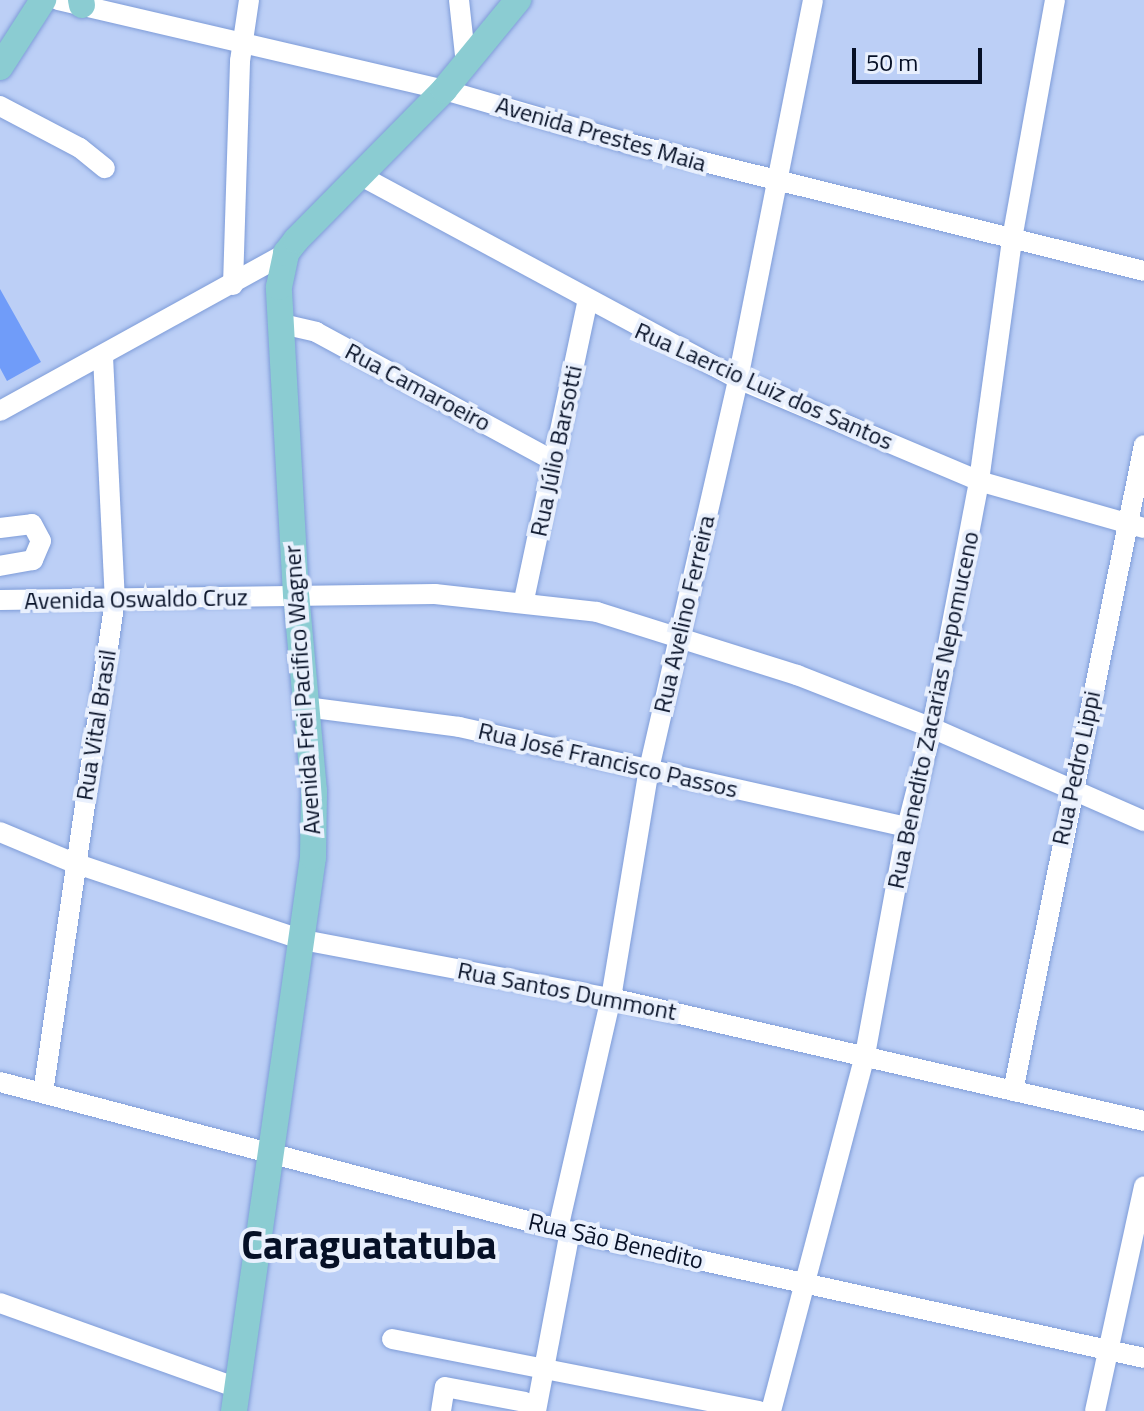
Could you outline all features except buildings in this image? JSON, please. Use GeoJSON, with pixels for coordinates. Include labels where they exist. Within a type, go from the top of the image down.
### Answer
{"type":"FeatureCollection","features":[{"type":"Feature","properties":{"kind":"main road"},"geometry":{"type":"LineString","coordinates":[[0,67],[43,0]]}},
{"type":"Feature","properties":{"kind":"main road"},"geometry":{"type":"LineString","coordinates":[[286,253],[444,90],[518,0]]}},
{"type":"Feature","properties":{"kind":"main road","name":"Avenida Frei Pacifico Wagner"},"geometry":{"type":"LineString","coordinates":[[236,1400],[303,940],[313,844],[278,323],[286,253]]}},
{"type":"Feature","properties":{"kind":"street"},"geometry":{"type":"LineString","coordinates":[[233,285],[241,39],[249,0]]}},
{"type":"Feature","properties":{"kind":"street"},"geometry":{"type":"LineString","coordinates":[[459,0],[466,64]]}},
{"type":"Feature","properties":{"kind":"street","name":"Rua Avelino Ferreira"},"geometry":{"type":"LineString","coordinates":[[531,1406],[544,1371],[564,1230],[611,998],[649,769],[738,379],[813,0]]}},
{"type":"Feature","properties":{"kind":"street","name":"Rua Benedito Zacarias Nepomuceno"},"geometry":{"type":"LineString","coordinates":[[771,1411],[865,1055],[907,827],[932,728],[979,481],[1012,239],[1055,0]]}},
{"type":"Feature","properties":{"kind":"street","name":"Avenida Prestes Maia"},"geometry":{"type":"LineString","coordinates":[[73,2],[241,39],[444,90],[777,181],[1144,271]]}},
{"type":"Feature","properties":{"kind":"street"},"geometry":{"type":"LineString","coordinates":[[0,106],[80,148],[105,168]]}},
{"type":"Feature","properties":{"kind":"street","name":"Rua Laercio Luiz dos Santos"},"geometry":{"type":"LineString","coordinates":[[361,176],[587,303],[738,379],[979,481],[1136,526]]}},
{"type":"Feature","properties":{"kind":"street"},"geometry":{"type":"LineString","coordinates":[[0,411],[286,253]]}},
{"type":"Feature","properties":{"kind":"street","name":"Rua Júlio Barsotti"},"geometry":{"type":"LineString","coordinates":[[524,600],[587,303]]}},
{"type":"Feature","properties":{"kind":"street","name":"Rua Camaroeiro"},"geometry":{"type":"LineString","coordinates":[[278,323],[316,332],[554,461]]}},
{"type":"Feature","properties":{"kind":"street","name":"Rua Vital Brasil"},"geometry":{"type":"LineString","coordinates":[[43,1093],[74,863],[115,602],[103,356]]}},
{"type":"Feature","properties":{"kind":"street","name":"Rua Pedro Lippi"},"geometry":{"type":"LineString","coordinates":[[1013,1091],[1071,788],[1136,526],[1144,445]]}},
{"type":"Feature","properties":{"kind":"street"},"geometry":{"type":"LineString","coordinates":[[0,528],[32,524],[41,541],[33,560],[0,566]]}},
{"type":"Feature","properties":{"kind":"street","name":"Avenida Oswaldo Cruz"},"geometry":{"type":"LineString","coordinates":[[0,600],[115,602],[296,595],[435,594],[524,600],[597,612],[797,675],[932,728],[1144,821]]}},
{"type":"Feature","properties":{"kind":"street","name":"Rua José Francisco Passos"},"geometry":{"type":"LineString","coordinates":[[306,707],[459,727],[907,827]]}},
{"type":"Feature","properties":{"kind":"street","name":"Rua Santos Dummont"},"geometry":{"type":"LineString","coordinates":[[0,832],[74,863],[303,940],[611,998],[1144,1121]]}},
{"type":"Feature","properties":{"kind":"street","name":"Rua São Benedito"},"geometry":{"type":"LineString","coordinates":[[0,1082],[272,1157],[564,1230],[1144,1358]]}},
{"type":"Feature","properties":{"kind":"street"},"geometry":{"type":"LineString","coordinates":[[1095,1411],[1144,1186]]}},
{"type":"Feature","properties":{"kind":"street"},"geometry":{"type":"LineString","coordinates":[[0,1303],[236,1400]]}},
{"type":"Feature","properties":{"kind":"street"},"geometry":{"type":"LineString","coordinates":[[392,1339],[759,1411]]}},
{"type":"Feature","properties":{"kind":"street"},"geometry":{"type":"LineString","coordinates":[[441,1411],[445,1387],[531,1406]]}},
{"type":"Feature","properties":{"kind":"district","name":"Caraguatatuba"},"geometry":{"type":"Point","coordinates":[369,1245]}}]}
